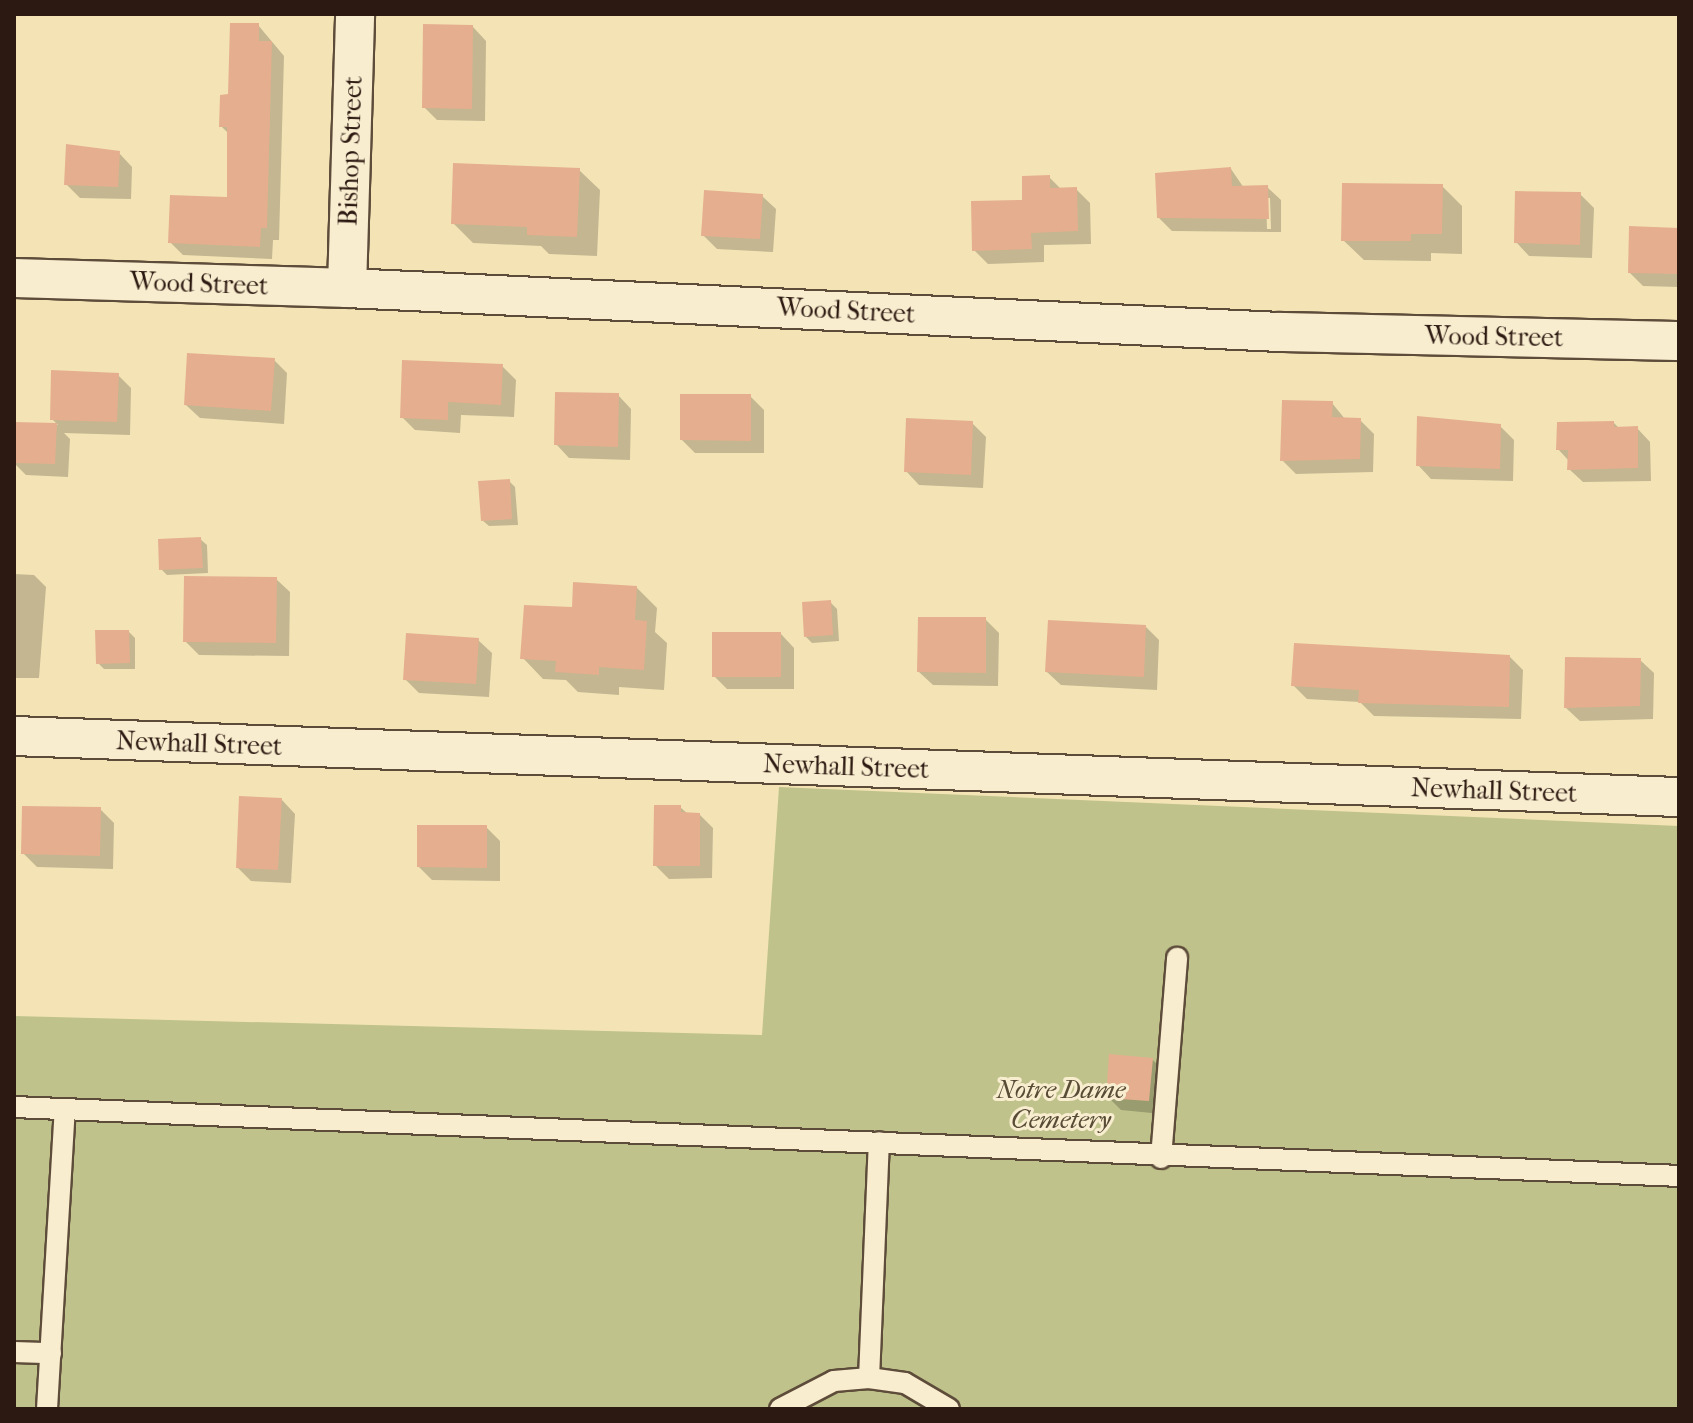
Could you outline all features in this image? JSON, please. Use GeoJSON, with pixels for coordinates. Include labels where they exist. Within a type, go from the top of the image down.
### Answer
{"type":"FeatureCollection","features":[{"type":"Feature","properties":{"kind":"street","name":"Bishop Street"},"geometry":{"type":"LineString","coordinates":[[347,288],[355,14]]}},
{"type":"Feature","properties":{"kind":"street","name":"Wood Street"},"geometry":{"type":"LineString","coordinates":[[14,278],[347,288],[1281,332],[1679,341]]}},
{"type":"Feature","properties":{"kind":"street","name":"Newhall Street"},"geometry":{"type":"LineString","coordinates":[[14,736],[1679,797]]}},
{"type":"Feature","properties":{"kind":"lane"},"geometry":{"type":"LineString","coordinates":[[1161,1158],[1177,958]]}},
{"type":"Feature","properties":{"kind":"lane"},"geometry":{"type":"LineString","coordinates":[[14,1107],[879,1142],[1161,1158],[1679,1176]]}},
{"type":"Feature","properties":{"kind":"lane"},"geometry":{"type":"LineString","coordinates":[[47,1409],[65,1110]]}},
{"type":"Feature","properties":{"kind":"lane"},"geometry":{"type":"LineString","coordinates":[[869,1378],[879,1142]]}},
{"type":"Feature","properties":{"kind":"lane"},"geometry":{"type":"LineString","coordinates":[[14,1352],[51,1353]]}},
{"type":"Feature","properties":{"kind":"lane"},"geometry":{"type":"LineString","coordinates":[[780,1409],[801,1394],[834,1381],[869,1378],[905,1383],[949,1409]]}},
{"type":"Feature","properties":{"kind":"green space","name":"Notre Dame Cemetery"},"geometry":{"type":"Polygon","coordinates":[[[779,787],[1679,826],[1679,1409],[14,1409],[14,1016],[762,1035],[779,787]]]}},
{"type":"Feature","properties":{"kind":"building"},"geometry":{"type":"Polygon","coordinates":[[[230,23],[259,23],[259,41],[272,41],[267,228],[261,228],[260,247],[168,243],[170,195],[227,197],[227,127],[219,127],[220,95],[228,94],[230,23]]]}},
{"type":"Feature","properties":{"kind":"building"},"geometry":{"type":"Polygon","coordinates":[[[423,24],[473,25],[472,109],[422,108],[423,24]]]}},
{"type":"Feature","properties":{"kind":"building"},"geometry":{"type":"Polygon","coordinates":[[[66,144],[120,151],[118,187],[64,185],[66,144]]]}},
{"type":"Feature","properties":{"kind":"building"},"geometry":{"type":"Polygon","coordinates":[[[453,163],[580,168],[577,237],[527,235],[527,227],[451,224],[453,163]]]}},
{"type":"Feature","properties":{"kind":"building"},"geometry":{"type":"Polygon","coordinates":[[[1231,167],[1232,186],[1268,185],[1269,219],[1157,218],[1155,173],[1231,167]]]}},
{"type":"Feature","properties":{"kind":"building"},"geometry":{"type":"Polygon","coordinates":[[[1050,175],[1050,188],[1077,187],[1078,231],[1031,233],[1032,249],[972,251],[971,201],[1022,200],[1022,176],[1050,175]]]}},
{"type":"Feature","properties":{"kind":"building"},"geometry":{"type":"Polygon","coordinates":[[[1342,183],[1443,184],[1442,234],[1411,234],[1411,241],[1341,241],[1342,183]]]}},
{"type":"Feature","properties":{"kind":"building"},"geometry":{"type":"Polygon","coordinates":[[[704,190],[763,194],[760,239],[701,236],[704,190]]]}},
{"type":"Feature","properties":{"kind":"building"},"geometry":{"type":"Polygon","coordinates":[[[1515,191],[1581,192],[1580,245],[1514,243],[1515,191]]]}},
{"type":"Feature","properties":{"kind":"building"},"geometry":{"type":"Polygon","coordinates":[[[1629,226],[1679,228],[1678,274],[1628,273],[1629,226]]]}},
{"type":"Feature","properties":{"kind":"building"},"geometry":{"type":"Polygon","coordinates":[[[187,353],[275,358],[271,411],[184,405],[187,353]]]}},
{"type":"Feature","properties":{"kind":"building"},"geometry":{"type":"Polygon","coordinates":[[[402,360],[503,364],[501,405],[448,402],[448,420],[400,418],[402,360]]]}},
{"type":"Feature","properties":{"kind":"building"},"geometry":{"type":"Polygon","coordinates":[[[51,370],[119,373],[117,422],[50,420],[51,370]]]}},
{"type":"Feature","properties":{"kind":"building"},"geometry":{"type":"Polygon","coordinates":[[[555,392],[619,393],[618,447],[554,445],[555,392]]]}},
{"type":"Feature","properties":{"kind":"building"},"geometry":{"type":"Polygon","coordinates":[[[680,394],[751,394],[751,441],[680,440],[680,394]]]}},
{"type":"Feature","properties":{"kind":"building"},"geometry":{"type":"Polygon","coordinates":[[[1282,400],[1333,401],[1332,417],[1361,418],[1360,459],[1280,461],[1282,400]]]}},
{"type":"Feature","properties":{"kind":"building"},"geometry":{"type":"Polygon","coordinates":[[[1417,416],[1501,424],[1500,469],[1416,466],[1417,416]]]}},
{"type":"Feature","properties":{"kind":"building"},"geometry":{"type":"Polygon","coordinates":[[[906,418],[973,421],[971,475],[904,472],[906,418]]]}},
{"type":"Feature","properties":{"kind":"building"},"geometry":{"type":"Polygon","coordinates":[[[1614,421],[1614,427],[1638,426],[1638,468],[1567,470],[1568,450],[1556,450],[1557,422],[1614,421]]]}},
{"type":"Feature","properties":{"kind":"building"},"geometry":{"type":"Polygon","coordinates":[[[14,422],[57,423],[55,464],[14,463],[14,422]]]}},
{"type":"Feature","properties":{"kind":"building"},"geometry":{"type":"Polygon","coordinates":[[[510,479],[512,519],[481,521],[478,481],[510,479]]]}},
{"type":"Feature","properties":{"kind":"building"},"geometry":{"type":"Polygon","coordinates":[[[201,537],[203,568],[159,570],[158,539],[201,537]]]}},
{"type":"Feature","properties":{"kind":"building"},"geometry":{"type":"Polygon","coordinates":[[[184,576],[277,577],[276,643],[183,642],[184,576]]]}},
{"type":"Feature","properties":{"kind":"building"},"geometry":{"type":"Polygon","coordinates":[[[573,582],[637,586],[635,620],[647,621],[644,670],[599,667],[599,675],[555,672],[556,661],[520,659],[524,605],[572,607],[573,582]]]}},
{"type":"Feature","properties":{"kind":"building"},"geometry":{"type":"Polygon","coordinates":[[[831,600],[833,635],[804,637],[802,602],[831,600]]]}},
{"type":"Feature","properties":{"kind":"building"},"geometry":{"type":"Polygon","coordinates":[[[918,617],[986,617],[986,673],[917,672],[918,617]]]}},
{"type":"Feature","properties":{"kind":"building"},"geometry":{"type":"Polygon","coordinates":[[[1048,620],[1146,625],[1144,677],[1045,672],[1048,620]]]}},
{"type":"Feature","properties":{"kind":"building"},"geometry":{"type":"Polygon","coordinates":[[[95,630],[129,630],[130,663],[96,664],[95,630]]]}},
{"type":"Feature","properties":{"kind":"building"},"geometry":{"type":"Polygon","coordinates":[[[712,632],[781,632],[781,677],[712,677],[712,632]]]}},
{"type":"Feature","properties":{"kind":"building"},"geometry":{"type":"Polygon","coordinates":[[[406,633],[479,638],[476,684],[403,680],[406,633]]]}},
{"type":"Feature","properties":{"kind":"building"},"geometry":{"type":"Polygon","coordinates":[[[1294,643],[1510,655],[1509,707],[1358,703],[1359,690],[1291,686],[1294,643]]]}},
{"type":"Feature","properties":{"kind":"building"},"geometry":{"type":"Polygon","coordinates":[[[1565,657],[1641,658],[1640,706],[1564,708],[1565,657]]]}},
{"type":"Feature","properties":{"kind":"building"},"geometry":{"type":"Polygon","coordinates":[[[239,796],[282,798],[278,870],[236,868],[239,796]]]}},
{"type":"Feature","properties":{"kind":"building"},"geometry":{"type":"Polygon","coordinates":[[[654,805],[681,805],[681,812],[700,813],[700,866],[653,866],[654,805]]]}},
{"type":"Feature","properties":{"kind":"building"},"geometry":{"type":"Polygon","coordinates":[[[22,806],[101,807],[100,856],[21,854],[22,806]]]}},
{"type":"Feature","properties":{"kind":"building"},"geometry":{"type":"Polygon","coordinates":[[[417,825],[487,825],[487,868],[417,867],[417,825]]]}},
{"type":"Feature","properties":{"kind":"building"},"geometry":{"type":"Polygon","coordinates":[[[1109,1054],[1153,1058],[1149,1101],[1106,1098],[1109,1054]]]}}]}
